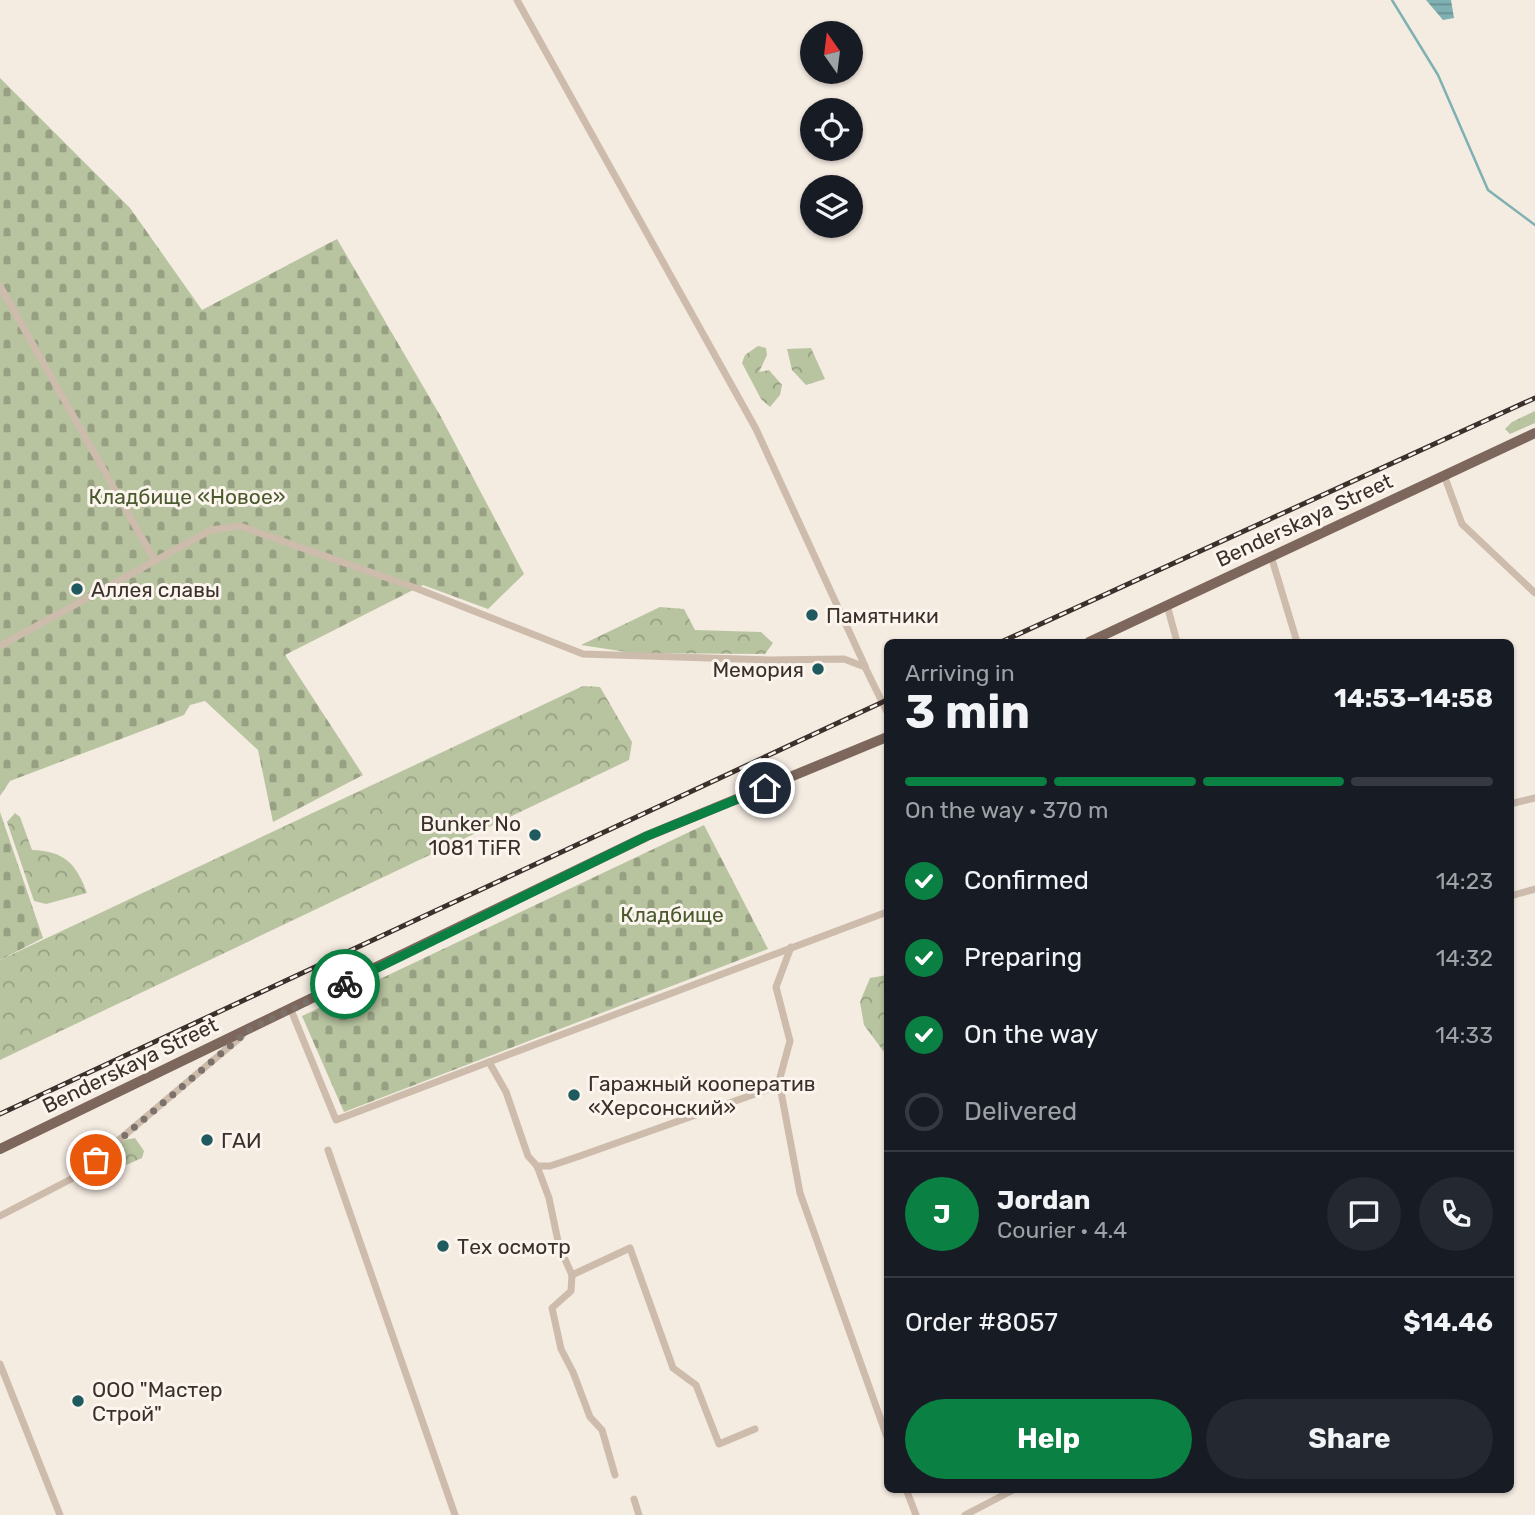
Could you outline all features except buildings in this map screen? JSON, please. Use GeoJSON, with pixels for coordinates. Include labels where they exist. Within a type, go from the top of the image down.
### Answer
{"type":"FeatureCollection","features":[{"type":"Feature","properties":{"kind":"main road","name":"Benderskaya Street"},"geometry":{"type":"LineString","coordinates":[[1096,639],[1535,433]]}},
{"type":"Feature","properties":{"kind":"main road","name":"Benderskaya Street"},"geometry":{"type":"LineString","coordinates":[[0,1149],[647,836],[884,738]]}},
{"type":"Feature","properties":{"kind":"street"},"geometry":{"type":"LineString","coordinates":[[517,0],[755,429],[884,706]]}},
{"type":"Feature","properties":{"kind":"street"},"geometry":{"type":"LineString","coordinates":[[0,286],[155,561]]}},
{"type":"Feature","properties":{"kind":"street"},"geometry":{"type":"LineString","coordinates":[[1444,475],[1462,524],[1535,593]]}},
{"type":"Feature","properties":{"kind":"street"},"geometry":{"type":"LineString","coordinates":[[0,646],[211,530],[240,526],[390,579],[583,654],[769,660],[844,659],[865,667]]}},
{"type":"Feature","properties":{"kind":"street"},"geometry":{"type":"LineString","coordinates":[[1272,556],[1296,639]]}},
{"type":"Feature","properties":{"kind":"street"},"geometry":{"type":"LineString","coordinates":[[1167,605],[1176,639]]}},
{"type":"Feature","properties":{"kind":"street"},"geometry":{"type":"LineString","coordinates":[[1514,803],[1535,798]]}},
{"type":"Feature","properties":{"kind":"street"},"geometry":{"type":"LineString","coordinates":[[1514,894],[1535,889]]}},
{"type":"Feature","properties":{"kind":"street"},"geometry":{"type":"LineString","coordinates":[[291,1010],[336,1120],[884,913]]}},
{"type":"Feature","properties":{"kind":"street"},"geometry":{"type":"LineString","coordinates":[[792,947],[776,987],[790,1041],[780,1086],[800,1193],[884,1429]]}},
{"type":"Feature","properties":{"kind":"street"},"geometry":{"type":"LineString","coordinates":[[0,1216],[75,1177],[250,1029]]}},
{"type":"Feature","properties":{"kind":"street"},"geometry":{"type":"LineString","coordinates":[[489,1062],[506,1092],[528,1156],[537,1166],[549,1198],[559,1246],[572,1275],[571,1291],[552,1308],[561,1349],[590,1417],[602,1430],[615,1475]]}},
{"type":"Feature","properties":{"kind":"street"},"geometry":{"type":"LineString","coordinates":[[537,1166],[568,1160],[780,1086]]}},
{"type":"Feature","properties":{"kind":"street"},"geometry":{"type":"LineString","coordinates":[[328,1150],[455,1515]]}},
{"type":"Feature","properties":{"kind":"street"},"geometry":{"type":"LineString","coordinates":[[572,1275],[630,1248],[673,1368],[696,1385],[719,1444],[755,1429]]}},
{"type":"Feature","properties":{"kind":"street"},"geometry":{"type":"LineString","coordinates":[[0,1364],[60,1515]]}},
{"type":"Feature","properties":{"kind":"street"},"geometry":{"type":"LineString","coordinates":[[908,1493],[916,1515]]}},
{"type":"Feature","properties":{"kind":"street"},"geometry":{"type":"LineString","coordinates":[[965,1515],[1007,1493]]}},
{"type":"Feature","properties":{"kind":"street"},"geometry":{"type":"LineString","coordinates":[[634,1499],[639,1515]]}},
{"type":"Feature","properties":{"kind":"green space","name":"Кладбище «Новое»"},"geometry":{"type":"Polygon","coordinates":[[[0,78],[130,208],[202,310],[337,239],[441,417],[524,574],[488,609],[423,585],[285,655],[363,775],[273,822],[258,750],[205,701],[190,705],[184,715],[10,781],[0,796],[0,78]]]}},
{"type":"Feature","properties":{"kind":"green space"},"geometry":{"type":"Polygon","coordinates":[[[758,346],[766,348],[767,355],[759,372],[769,370],[782,385],[780,395],[770,407],[761,399],[742,363],[745,355],[758,346]]]}},
{"type":"Feature","properties":{"kind":"green space"},"geometry":{"type":"Polygon","coordinates":[[[811,348],[825,379],[806,385],[792,370],[787,349],[811,348]]]}},
{"type":"Feature","properties":{"kind":"green space"},"geometry":{"type":"Polygon","coordinates":[[[1535,411],[1535,423],[1510,434],[1505,429],[1512,422],[1535,411]]]}},
{"type":"Feature","properties":{"kind":"green space"},"geometry":{"type":"Polygon","coordinates":[[[660,607],[684,609],[695,630],[761,632],[773,643],[765,654],[633,653],[581,645],[660,607]]]}},
{"type":"Feature","properties":{"kind":"green space"},"geometry":{"type":"Polygon","coordinates":[[[583,686],[600,687],[632,742],[629,760],[0,1060],[0,960],[583,686]]]}},
{"type":"Feature","properties":{"kind":"green space"},"geometry":{"type":"Polygon","coordinates":[[[0,812],[43,938],[0,960],[0,812]]]}},
{"type":"Feature","properties":{"kind":"green space"},"geometry":{"type":"Polygon","coordinates":[[[15,813],[20,817],[32,850],[61,856],[73,866],[87,893],[46,904],[34,901],[7,822],[15,813]]]}},
{"type":"Feature","properties":{"kind":"green space","name":"Кладбище"},"geometry":{"type":"Polygon","coordinates":[[[704,825],[768,949],[344,1112],[302,1016],[704,825]]]}},
{"type":"Feature","properties":{"kind":"green space"},"geometry":{"type":"Polygon","coordinates":[[[884,976],[884,1052],[864,1025],[860,1002],[870,978],[884,976]]]}},
{"type":"Feature","properties":{"kind":"green space"},"geometry":{"type":"Polygon","coordinates":[[[135,1138],[144,1151],[142,1158],[83,1184],[80,1177],[124,1140],[135,1138]]]}},
{"type":"Feature","properties":{"kind":"water"},"geometry":{"type":"Polygon","coordinates":[[[1426,0],[1451,0],[1454,18],[1443,20],[1426,0]]]}},
{"type":"Feature","properties":{"kind":"waterway"},"geometry":{"type":"LineString","coordinates":[[1392,0],[1438,75],[1488,190],[1535,225]]}},
{"type":"Feature","properties":{"kind":"railway"},"geometry":{"type":"LineString","coordinates":[[1008,639],[1535,398]]}},
{"type":"Feature","properties":{"kind":"railway"},"geometry":{"type":"LineString","coordinates":[[0,1114],[884,701]]}},
{"type":"Feature","properties":{"kind":"way so far"},"geometry":{"type":"LineString","coordinates":[[96,1160],[250,1029],[345,984]]}},
{"type":"Feature","properties":{"kind":"place","name":"Аллея славы"},"geometry":{"type":"Point","coordinates":[77,589]}},
{"type":"Feature","properties":{"kind":"place","name":"Памятники"},"geometry":{"type":"Point","coordinates":[812,615]}},
{"type":"Feature","properties":{"kind":"place","name":"Мемория"},"geometry":{"type":"Point","coordinates":[818,669]}},
{"type":"Feature","properties":{"kind":"place","name":"Bunker No 1081 TiFR"},"geometry":{"type":"Point","coordinates":[535,835]}},
{"type":"Feature","properties":{"kind":"place","name":"Гаражный кооператив «Херсонский»"},"geometry":{"type":"Point","coordinates":[574,1095]}},
{"type":"Feature","properties":{"kind":"place","name":"ГАИ"},"geometry":{"type":"Point","coordinates":[207,1140]}},
{"type":"Feature","properties":{"kind":"place","name":"Тех осмотр"},"geometry":{"type":"Point","coordinates":[443,1246]}},
{"type":"Feature","properties":{"kind":"place","name":"ООО \"Мастер Строй\""},"geometry":{"type":"Point","coordinates":[78,1401]}},
{"type":"Feature","properties":{"kind":"route"},"geometry":{"type":"LineString","coordinates":[[345,984],[647,836],[765,788]]}}]}
